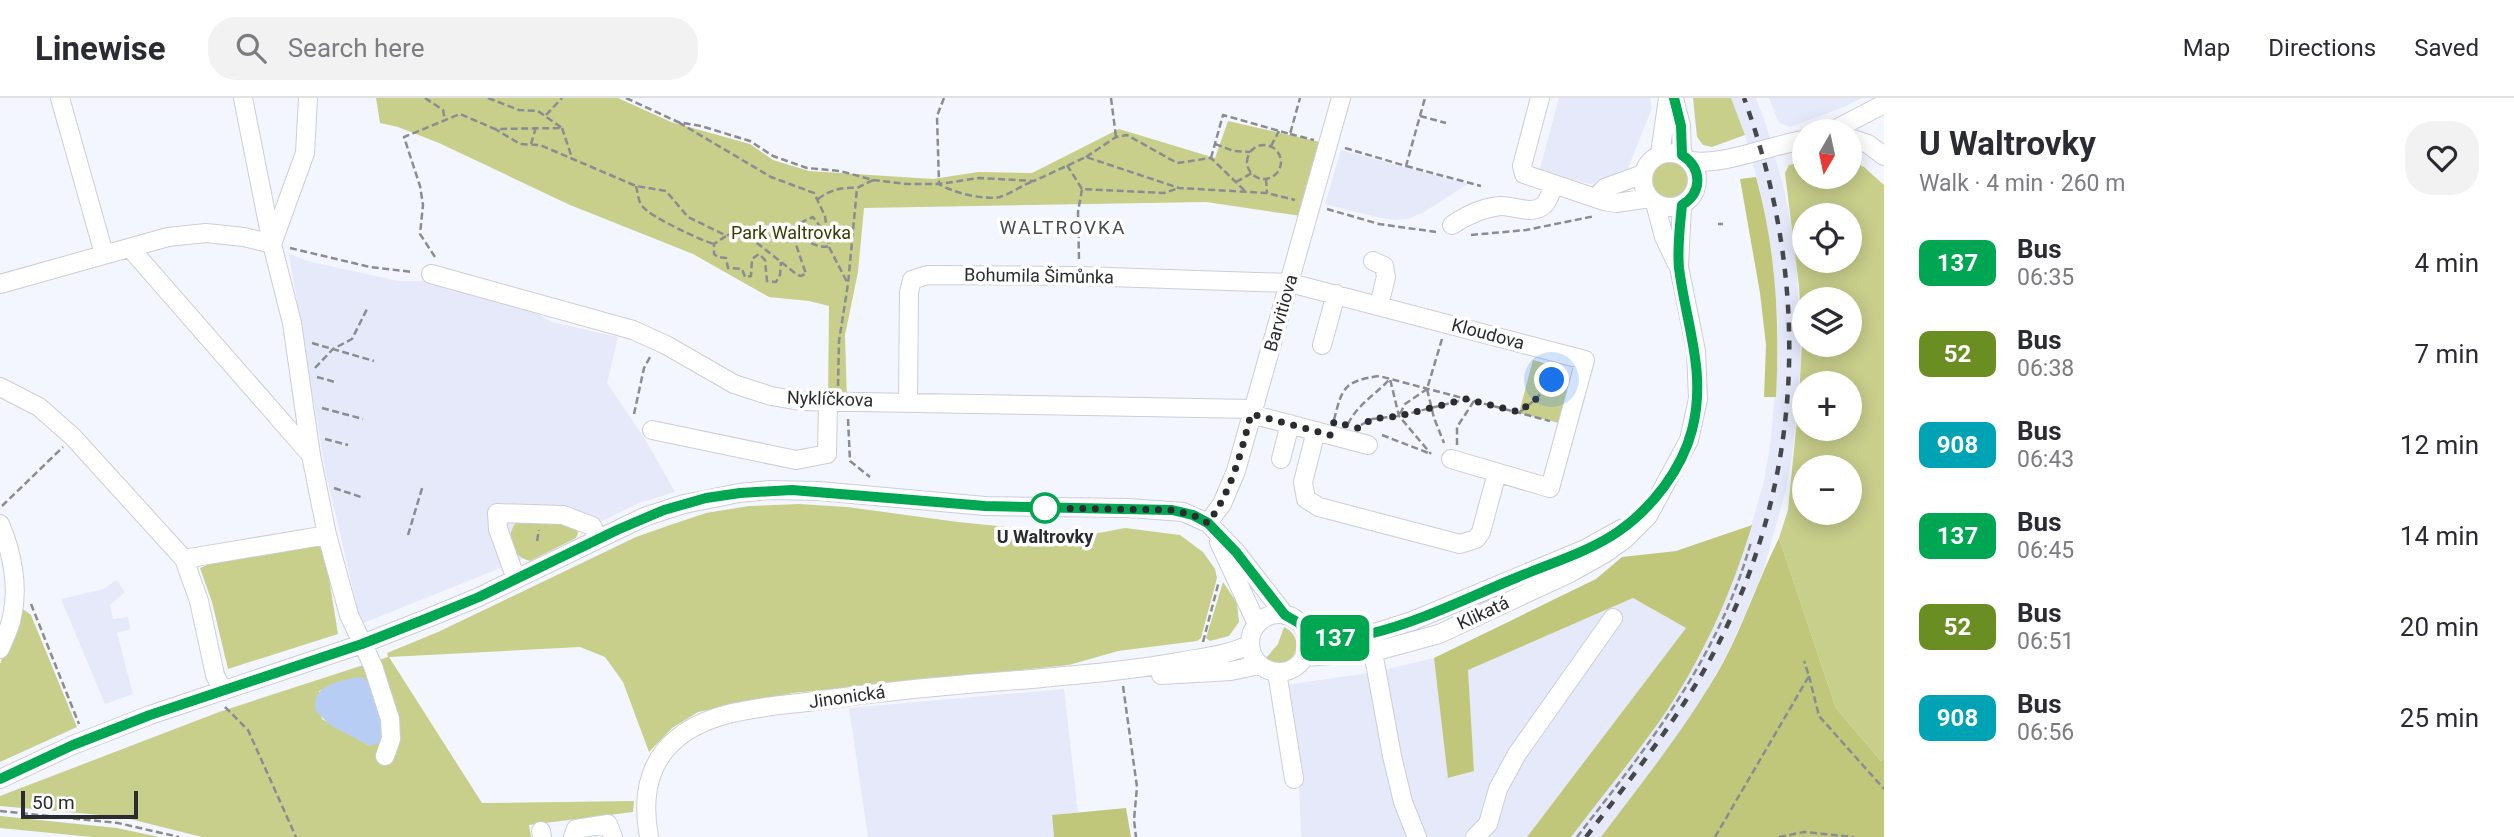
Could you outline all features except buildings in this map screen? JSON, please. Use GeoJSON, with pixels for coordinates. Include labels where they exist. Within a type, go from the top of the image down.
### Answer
{"type":"FeatureCollection","features":[{"type":"Feature","properties":{"kind":"street"},"geometry":{"type":"LineString","coordinates":[[61,98],[104,254]]}},
{"type":"Feature","properties":{"kind":"street"},"geometry":{"type":"LineString","coordinates":[[243,98],[272,244],[292,323],[311,455],[327,535],[349,615],[373,666],[390,719],[391,739],[385,756]]}},
{"type":"Feature","properties":{"kind":"street"},"geometry":{"type":"LineString","coordinates":[[272,244],[305,153],[308,98]]}},
{"type":"Feature","properties":{"kind":"street","name":"Barvitiova"},"geometry":{"type":"LineString","coordinates":[[1210,525],[1234,478],[1290,283],[1306,203],[1341,98]]}},
{"type":"Feature","properties":{"kind":"street"},"geometry":{"type":"LineString","coordinates":[[1540,98],[1521,169],[1526,176],[1616,203],[1652,201],[1670,207],[1682,205],[1695,192],[1698,181],[1697,174],[1687,158],[1674,98]]}},
{"type":"Feature","properties":{"kind":"street"},"geometry":{"type":"LineString","coordinates":[[1660,154],[1668,98]]}},
{"type":"Feature","properties":{"kind":"street"},"geometry":{"type":"LineString","coordinates":[[1855,119],[1884,104]]}},
{"type":"Feature","properties":{"kind":"street"},"geometry":{"type":"LineString","coordinates":[[1596,197],[1605,188],[1643,174],[1652,158],[1660,154],[1668,152],[1710,163],[1792,142]]}},
{"type":"Feature","properties":{"kind":"street"},"geometry":{"type":"LineString","coordinates":[[1862,142],[1884,156]]}},
{"type":"Feature","properties":{"kind":"street"},"geometry":{"type":"LineString","coordinates":[[1698,181],[1774,155],[1792,146]]}},
{"type":"Feature","properties":{"kind":"street","name":"Klikatá"},"geometry":{"type":"LineString","coordinates":[[1643,174],[1645,191],[1652,201],[1664,237],[1679,267]]}},
{"type":"Feature","properties":{"kind":"street"},"geometry":{"type":"LineString","coordinates":[[1452,225],[1479,210],[1502,206],[1527,210],[1538,208],[1545,204],[1554,185]]}},
{"type":"Feature","properties":{"kind":"street","name":"Klikatá"},"geometry":{"type":"LineString","coordinates":[[1304,657],[1373,652],[1439,634],[1570,573],[1625,539],[1648,516],[1692,431],[1699,388],[1696,351],[1679,267],[1682,205]]}},
{"type":"Feature","properties":{"kind":"street"},"geometry":{"type":"LineString","coordinates":[[0,284],[168,237],[205,233],[244,237],[272,244]]}},
{"type":"Feature","properties":{"kind":"street"},"geometry":{"type":"LineString","coordinates":[[130,247],[311,455]]}},
{"type":"Feature","properties":{"kind":"street"},"geometry":{"type":"LineString","coordinates":[[1373,261],[1384,266],[1386,277],[1379,305]]}},
{"type":"Feature","properties":{"kind":"street","name":"Nyklíčkova"},"geometry":{"type":"LineString","coordinates":[[433,265],[633,330],[666,345],[734,384],[771,396],[800,401],[1252,412]]}},
{"type":"Feature","properties":{"kind":"street","name":"Bohumila Šimůnka"},"geometry":{"type":"LineString","coordinates":[[908,402],[909,292],[912,280],[927,275],[1079,276],[1290,283]]}},
{"type":"Feature","properties":{"kind":"street","name":"Kloudova"},"geometry":{"type":"LineString","coordinates":[[1290,283],[1579,358]]}},
{"type":"Feature","properties":{"kind":"street"},"geometry":{"type":"LineString","coordinates":[[1322,345],[1336,294]]}},
{"type":"Feature","properties":{"kind":"street"},"geometry":{"type":"LineString","coordinates":[[1460,462],[1550,488],[1585,360],[1579,358]]}},
{"type":"Feature","properties":{"kind":"street"},"geometry":{"type":"LineString","coordinates":[[0,387],[38,407],[74,437],[184,559],[199,601],[215,675],[224,699]]}},
{"type":"Feature","properties":{"kind":"street"},"geometry":{"type":"LineString","coordinates":[[652,430],[796,460],[827,454],[834,401]]}},
{"type":"Feature","properties":{"kind":"street"},"geometry":{"type":"LineString","coordinates":[[1252,412],[1316,431],[1373,437]]}},
{"type":"Feature","properties":{"kind":"street"},"geometry":{"type":"LineString","coordinates":[[1281,459],[1290,424]]}},
{"type":"Feature","properties":{"kind":"street"},"geometry":{"type":"LineString","coordinates":[[1316,431],[1303,482],[1306,499],[1319,507],[1460,544],[1476,539],[1481,532],[1497,472]]}},
{"type":"Feature","properties":{"kind":"street","name":"Klikatá"},"geometry":{"type":"LineString","coordinates":[[1306,635],[1345,638],[1368,635],[1430,614],[1573,554],[1618,532],[1642,512],[1666,485]]}},
{"type":"Feature","properties":{"kind":"street"},"geometry":{"type":"LineString","coordinates":[[0,779],[86,740],[224,699],[479,597],[645,517],[684,504],[729,494],[769,490],[819,491],[985,506],[1172,510],[1193,515],[1210,525],[1236,552],[1285,615],[1299,623],[1306,635],[1307,649],[1304,657],[1289,670],[1277,672],[1259,665],[1251,652],[1251,635],[1257,624],[1271,616],[1285,615]]}},
{"type":"Feature","properties":{"kind":"street"},"geometry":{"type":"LineString","coordinates":[[516,579],[498,529],[497,513],[563,515],[592,526],[598,538]]}},
{"type":"Feature","properties":{"kind":"street"},"geometry":{"type":"LineString","coordinates":[[0,524],[8,542],[14,571],[12,617],[0,649]]}},
{"type":"Feature","properties":{"kind":"street"},"geometry":{"type":"LineString","coordinates":[[1210,525],[1257,624]]}},
{"type":"Feature","properties":{"kind":"street"},"geometry":{"type":"LineString","coordinates":[[184,559],[327,535]]}},
{"type":"Feature","properties":{"kind":"street"},"geometry":{"type":"LineString","coordinates":[[1475,837],[1488,824],[1498,789],[1517,754],[1614,618]]}},
{"type":"Feature","properties":{"kind":"street","name":"Jinonická"},"geometry":{"type":"LineString","coordinates":[[649,837],[645,797],[652,773],[673,742],[702,723],[723,716],[780,705],[919,687],[1126,671],[1225,654],[1250,645]]}},
{"type":"Feature","properties":{"kind":"street"},"geometry":{"type":"LineString","coordinates":[[1373,652],[1392,756],[1403,802],[1417,837]]}},
{"type":"Feature","properties":{"kind":"street","name":"Jinonická"},"geometry":{"type":"LineString","coordinates":[[1126,671],[1162,675],[1231,671],[1259,665]]}},
{"type":"Feature","properties":{"kind":"street"},"geometry":{"type":"LineString","coordinates":[[1277,672],[1293,779]]}},
{"type":"Feature","properties":{"kind":"street"},"geometry":{"type":"LineString","coordinates":[[573,837],[572,834],[576,830],[608,824],[614,837]]}},
{"type":"Feature","properties":{"kind":"path"},"geometry":{"type":"LineString","coordinates":[[425,98],[443,110],[445,121]]}},
{"type":"Feature","properties":{"kind":"path"},"geometry":{"type":"LineString","coordinates":[[488,98],[519,110],[538,111],[546,115],[562,128],[571,156]]}},
{"type":"Feature","properties":{"kind":"path"},"geometry":{"type":"LineString","coordinates":[[546,115],[562,98]]}},
{"type":"Feature","properties":{"kind":"path"},"geometry":{"type":"LineString","coordinates":[[626,98],[678,122],[771,177],[814,193],[825,216],[829,246],[849,284]]}},
{"type":"Feature","properties":{"kind":"path"},"geometry":{"type":"LineString","coordinates":[[939,184],[937,116],[944,98]]}},
{"type":"Feature","properties":{"kind":"path"},"geometry":{"type":"LineString","coordinates":[[1111,98],[1116,137]]}},
{"type":"Feature","properties":{"kind":"path"},"geometry":{"type":"LineString","coordinates":[[1290,134],[1300,98]]}},
{"type":"Feature","properties":{"kind":"path"},"geometry":{"type":"LineString","coordinates":[[1406,166],[1425,98]]}},
{"type":"Feature","properties":{"kind":"path"},"geometry":{"type":"LineString","coordinates":[[272,244],[370,267],[433,265],[420,234],[422,195],[404,137],[460,114],[495,129],[520,144],[540,145],[636,186],[666,191],[688,217],[728,235],[752,239],[792,233],[818,246],[829,246]]}},
{"type":"Feature","properties":{"kind":"path"},"geometry":{"type":"LineString","coordinates":[[1211,158],[1223,115],[1320,142]]}},
{"type":"Feature","properties":{"kind":"path"},"geometry":{"type":"LineString","coordinates":[[1420,116],[1446,122]]}},
{"type":"Feature","properties":{"kind":"path"},"geometry":{"type":"LineString","coordinates":[[678,122],[701,125],[750,141],[773,156],[807,168],[841,171],[873,180],[907,184],[939,184],[979,177],[1034,181]]}},
{"type":"Feature","properties":{"kind":"path"},"geometry":{"type":"LineString","coordinates":[[531,144],[536,127]]}},
{"type":"Feature","properties":{"kind":"path"},"geometry":{"type":"LineString","coordinates":[[495,129],[562,128]]}},
{"type":"Feature","properties":{"kind":"path"},"geometry":{"type":"LineString","coordinates":[[1271,146],[1279,131]]}},
{"type":"Feature","properties":{"kind":"path"},"geometry":{"type":"LineString","coordinates":[[939,184],[964,194],[999,197],[1086,156],[1116,137],[1127,135],[1177,163],[1211,158]]}},
{"type":"Feature","properties":{"kind":"path"},"geometry":{"type":"LineString","coordinates":[[1215,144],[1234,151],[1251,152]]}},
{"type":"Feature","properties":{"kind":"path"},"geometry":{"type":"LineString","coordinates":[[1262,145],[1271,146],[1279,152],[1281,162],[1279,171],[1266,179],[1252,173],[1247,161],[1251,152],[1262,145]]}},
{"type":"Feature","properties":{"kind":"path"},"geometry":{"type":"LineString","coordinates":[[1338,146],[1480,186]]}},
{"type":"Feature","properties":{"kind":"path"},"geometry":{"type":"LineString","coordinates":[[1086,156],[1179,188],[1268,193],[1306,203]]}},
{"type":"Feature","properties":{"kind":"path"},"geometry":{"type":"LineString","coordinates":[[1211,158],[1245,191]]}},
{"type":"Feature","properties":{"kind":"path"},"geometry":{"type":"LineString","coordinates":[[1067,165],[1082,189],[1079,212],[1079,276]]}},
{"type":"Feature","properties":{"kind":"path"},"geometry":{"type":"LineString","coordinates":[[1235,182],[1252,173]]}},
{"type":"Feature","properties":{"kind":"path"},"geometry":{"type":"LineString","coordinates":[[1266,179],[1268,193]]}},
{"type":"Feature","properties":{"kind":"path"},"geometry":{"type":"LineString","coordinates":[[817,200],[829,191],[846,187],[857,188],[873,180]]}},
{"type":"Feature","properties":{"kind":"path"},"geometry":{"type":"LineString","coordinates":[[636,186],[644,209],[701,241],[714,244],[728,235]]}},
{"type":"Feature","properties":{"kind":"path"},"geometry":{"type":"LineString","coordinates":[[857,188],[849,284],[839,341],[834,401],[848,408],[850,461],[870,477]]}},
{"type":"Feature","properties":{"kind":"path"},"geometry":{"type":"LineString","coordinates":[[1082,189],[1164,193],[1179,188]]}},
{"type":"Feature","properties":{"kind":"path"},"geometry":{"type":"LineString","coordinates":[[792,233],[800,223],[813,217],[827,236]]}},
{"type":"Feature","properties":{"kind":"path"},"geometry":{"type":"LineString","coordinates":[[1718,224],[1723,224]]}},
{"type":"Feature","properties":{"kind":"path"},"geometry":{"type":"LineString","coordinates":[[752,239],[800,276],[806,274],[792,233]]}},
{"type":"Feature","properties":{"kind":"path"},"geometry":{"type":"LineString","coordinates":[[714,244],[714,254],[726,258],[728,268],[742,269],[748,278],[753,272],[752,259],[755,255],[759,254],[765,260],[767,281],[778,279],[781,262]]}},
{"type":"Feature","properties":{"kind":"path"},"geometry":{"type":"LineString","coordinates":[[315,368],[333,349],[352,339],[368,307]]}},
{"type":"Feature","properties":{"kind":"path"},"geometry":{"type":"LineString","coordinates":[[1446,323],[1427,389],[1442,441],[1460,462]]}},
{"type":"Feature","properties":{"kind":"path"},"geometry":{"type":"LineString","coordinates":[[310,342],[374,361]]}},
{"type":"Feature","properties":{"kind":"path"},"geometry":{"type":"LineString","coordinates":[[1519,412],[1536,399],[1552,380],[1569,370],[1579,358]]}},
{"type":"Feature","properties":{"kind":"path"},"geometry":{"type":"LineString","coordinates":[[1460,462],[1373,437],[1358,428],[1334,422],[1341,394],[1357,379],[1379,376],[1567,425]]}},
{"type":"Feature","properties":{"kind":"path"},"geometry":{"type":"LineString","coordinates":[[316,377],[335,382]]}},
{"type":"Feature","properties":{"kind":"path"},"geometry":{"type":"LineString","coordinates":[[1390,379],[1399,416],[1432,454]]}},
{"type":"Feature","properties":{"kind":"path"},"geometry":{"type":"LineString","coordinates":[[1348,425],[1354,412],[1390,379]]}},
{"type":"Feature","properties":{"kind":"path"},"geometry":{"type":"LineString","coordinates":[[1399,416],[1405,404],[1427,389]]}},
{"type":"Feature","properties":{"kind":"path"},"geometry":{"type":"LineString","coordinates":[[1358,428],[1372,419],[1399,416],[1466,399]]}},
{"type":"Feature","properties":{"kind":"path"},"geometry":{"type":"LineString","coordinates":[[1460,462],[1457,427],[1474,401]]}},
{"type":"Feature","properties":{"kind":"path"},"geometry":{"type":"LineString","coordinates":[[320,407],[363,419]]}},
{"type":"Feature","properties":{"kind":"path"},"geometry":{"type":"LineString","coordinates":[[316,436],[348,446]]}},
{"type":"Feature","properties":{"kind":"path"},"geometry":{"type":"LineString","coordinates":[[0,509],[74,437]]}},
{"type":"Feature","properties":{"kind":"path"},"geometry":{"type":"LineString","coordinates":[[408,534],[423,485]]}},
{"type":"Feature","properties":{"kind":"path"},"geometry":{"type":"LineString","coordinates":[[1577,837],[1637,761],[1697,672],[1742,575],[1751,542]]}},
{"type":"Feature","properties":{"kind":"path"},"geometry":{"type":"LineString","coordinates":[[1202,646],[1222,573]]}},
{"type":"Feature","properties":{"kind":"path"},"geometry":{"type":"LineString","coordinates":[[29,600],[81,727]]}},
{"type":"Feature","properties":{"kind":"path"},"geometry":{"type":"LineString","coordinates":[[1804,661],[1819,716],[1884,789]]}},
{"type":"Feature","properties":{"kind":"path"},"geometry":{"type":"LineString","coordinates":[[1126,671],[1137,787],[1134,821],[1136,837]]}},
{"type":"Feature","properties":{"kind":"path"},"geometry":{"type":"LineString","coordinates":[[1715,837],[1809,676]]}},
{"type":"Feature","properties":{"kind":"path"},"geometry":{"type":"LineString","coordinates":[[224,699],[248,730],[296,837]]}},
{"type":"Feature","properties":{"kind":"path"},"geometry":{"type":"LineString","coordinates":[[0,811],[118,823],[179,837]]}},
{"type":"Feature","properties":{"kind":"path"},"geometry":{"type":"LineString","coordinates":[[1779,837],[1804,832],[1854,837]]}},
{"type":"Feature","properties":{"kind":"shaded area"},"geometry":{"type":"Polygon","coordinates":[[[1559,98],[1650,98],[1652,108],[1624,178],[1608,188],[1539,172],[1559,98]]]}},
{"type":"Feature","properties":{"kind":"shaded area"},"geometry":{"type":"Polygon","coordinates":[[[1731,98],[1756,98],[1785,193],[1792,231],[1792,273],[1797,273],[1798,287],[1792,287],[1792,357],[1801,357],[1801,360],[1800,371],[1792,371],[1794,441],[1786,490],[1763,571],[1725,658],[1701,700],[1679,735],[1601,837],[1571,837],[1659,721],[1704,648],[1740,563],[1763,485],[1770,447],[1778,359],[1778,325],[1772,255],[1762,198],[1745,135],[1731,98]]]}},
{"type":"Feature","properties":{"kind":"shaded area"},"geometry":{"type":"Polygon","coordinates":[[[1769,98],[1862,98],[1812,119],[1792,119],[1790,127],[1779,123],[1769,98]]]}},
{"type":"Feature","properties":{"kind":"shaded area"},"geometry":{"type":"Polygon","coordinates":[[[1341,150],[1468,184],[1408,219],[1376,217],[1325,204],[1341,150]]]}},
{"type":"Feature","properties":{"kind":"shaded area"},"geometry":{"type":"Polygon","coordinates":[[[289,254],[311,262],[399,281],[423,281],[534,312],[552,322],[618,337],[607,383],[645,439],[675,492],[639,503],[523,559],[361,624],[326,474],[289,254]]]}},
{"type":"Feature","properties":{"kind":"shaded area"},"geometry":{"type":"Polygon","coordinates":[[[116,580],[125,592],[110,605],[113,619],[128,617],[131,629],[117,633],[133,694],[105,704],[61,599],[104,589],[116,580]]]}},
{"type":"Feature","properties":{"kind":"shaded area"},"geometry":{"type":"Polygon","coordinates":[[[1633,598],[1686,628],[1527,837],[1301,837],[1299,781],[1285,685],[1376,672],[1434,658],[1449,778],[1474,771],[1467,670],[1633,598]]]}},
{"type":"Feature","properties":{"kind":"shaded area"},"geometry":{"type":"Polygon","coordinates":[[[1064,689],[1078,812],[1052,815],[1054,837],[868,837],[849,708],[1064,689]]]}},
{"type":"Feature","properties":{"kind":"green space","name":"Park Waltrovka"},"geometry":{"type":"Polygon","coordinates":[[[376,98],[618,98],[671,122],[750,144],[773,160],[809,171],[933,179],[978,172],[1032,173],[1119,129],[1215,158],[1228,121],[1320,142],[1301,216],[1206,202],[864,208],[858,272],[845,335],[847,401],[828,401],[829,306],[769,297],[693,254],[570,205],[439,143],[380,123],[376,98]]]}},
{"type":"Feature","properties":{"kind":"green space"},"geometry":{"type":"Polygon","coordinates":[[[1693,98],[1731,98],[1745,135],[1712,147],[1703,145],[1697,137],[1693,98]]]}},
{"type":"Feature","properties":{"kind":"green space"},"geometry":{"type":"Polygon","coordinates":[[[1669,161],[1682,167],[1688,180],[1682,193],[1669,199],[1656,193],[1650,180],[1656,167],[1669,161]]]}},
{"type":"Feature","properties":{"kind":"green space"},"geometry":{"type":"Polygon","coordinates":[[[1792,164],[1792,189],[1862,189],[1862,166],[1884,185],[1884,758],[1881,761],[1836,708],[1779,538],[1788,510],[1792,470],[1792,525],[1862,525],[1862,455],[1793,455],[1795,441],[1862,441],[1862,371],[1800,371],[1801,357],[1862,357],[1862,287],[1799,287],[1797,273],[1862,273],[1862,203],[1792,203],[1792,230],[1785,173],[1792,164]]]}},
{"type":"Feature","properties":{"kind":"green space"},"geometry":{"type":"Polygon","coordinates":[[[1756,177],[1768,231],[1775,286],[1776,397],[1764,397],[1766,345],[1760,293],[1740,179],[1756,177]]]}},
{"type":"Feature","properties":{"kind":"green space"},"geometry":{"type":"Polygon","coordinates":[[[1533,360],[1558,367],[1571,380],[1559,423],[1519,413],[1533,360]]]}},
{"type":"Feature","properties":{"kind":"green space"},"geometry":{"type":"Polygon","coordinates":[[[799,504],[847,507],[1088,535],[1125,528],[1180,535],[1203,552],[1215,569],[1217,578],[1201,638],[1197,641],[1118,651],[1069,665],[793,693],[698,712],[672,728],[649,752],[623,682],[605,657],[580,647],[389,657],[482,803],[634,801],[633,812],[529,825],[531,837],[202,837],[122,817],[0,806],[0,796],[219,712],[388,657],[387,653],[438,632],[636,537],[706,513],[749,506],[799,504]],[[355,678],[319,691],[322,719],[370,746],[355,678]]]}},
{"type":"Feature","properties":{"kind":"green space"},"geometry":{"type":"Polygon","coordinates":[[[518,520],[571,524],[576,527],[578,533],[576,538],[530,561],[518,555],[511,544],[511,532],[518,520]]]}},
{"type":"Feature","properties":{"kind":"green space"},"geometry":{"type":"Polygon","coordinates":[[[1752,525],[1735,577],[1688,676],[1659,722],[1571,837],[1527,837],[1686,628],[1633,598],[1468,670],[1474,771],[1448,778],[1434,658],[1596,579],[1622,557],[1676,551],[1752,525]]]}},
{"type":"Feature","properties":{"kind":"green space"},"geometry":{"type":"Polygon","coordinates":[[[1779,538],[1836,708],[1881,761],[1884,758],[1884,837],[1601,837],[1666,751],[1724,661],[1779,538]]]}},
{"type":"Feature","properties":{"kind":"green space"},"geometry":{"type":"Polygon","coordinates":[[[313,545],[324,547],[338,634],[228,669],[212,602],[200,568],[214,562],[313,545]]]}},
{"type":"Feature","properties":{"kind":"green space"},"geometry":{"type":"Polygon","coordinates":[[[1223,582],[1237,603],[1239,622],[1229,636],[1210,641],[1206,638],[1223,582]]]}},
{"type":"Feature","properties":{"kind":"green space"},"geometry":{"type":"Polygon","coordinates":[[[20,607],[31,615],[77,727],[0,762],[0,664],[20,607]]]}},
{"type":"Feature","properties":{"kind":"green space"},"geometry":{"type":"Polygon","coordinates":[[[1284,627],[1292,633],[1296,647],[1289,659],[1275,662],[1266,658],[1278,644],[1284,627]]]}},
{"type":"Feature","properties":{"kind":"green space"},"geometry":{"type":"Polygon","coordinates":[[[1126,808],[1131,837],[1054,837],[1052,815],[1126,808]]]}},
{"type":"Feature","properties":{"kind":"green space"},"geometry":{"type":"Polygon","coordinates":[[[0,816],[117,828],[159,837],[92,837],[0,828],[0,816]]]}},
{"type":"Feature","properties":{"kind":"water"},"geometry":{"type":"Polygon","coordinates":[[[362,677],[371,685],[385,729],[381,743],[370,746],[330,725],[315,707],[315,700],[321,690],[332,684],[362,677]]]}},
{"type":"Feature","properties":{"kind":"railway"},"geometry":{"type":"LineString","coordinates":[[1586,837],[1685,702],[1713,654],[1744,587],[1766,519],[1781,450],[1788,379],[1788,309],[1780,238],[1766,168],[1744,98]]}},
{"type":"Feature","properties":{"kind":"bus line","name":"137"},"geometry":{"type":"LineString","coordinates":[[0,779],[73,745],[150,715],[362,644],[428,618],[479,597],[645,517],[706,498],[740,493],[769,490],[819,491],[985,506],[1172,510],[1193,515],[1208,523],[1236,552],[1285,615],[1299,623],[1306,635],[1345,638],[1368,635],[1430,614],[1585,549],[1618,532],[1642,512],[1666,485],[1680,458],[1692,431],[1699,388],[1696,351],[1679,267],[1679,234],[1682,205],[1695,192],[1698,181],[1695,167],[1682,155],[1681,126],[1674,98]]}},
{"type":"Feature","properties":{"kind":"place","name":"U Waltrovky"},"geometry":{"type":"Point","coordinates":[1045,508]}},
{"type":"Feature","properties":{"kind":"district","name":"WALTROVKA"},"geometry":{"type":"Point","coordinates":[1063,227]}},
{"type":"Feature","properties":{"kind":"route"},"geometry":{"type":"LineString","coordinates":[[1045,508],[1172,510],[1193,515],[1208,523],[1222,504],[1234,478],[1251,414],[1330,435],[1334,422],[1358,428],[1372,419],[1399,416],[1466,399],[1519,412],[1536,399],[1552,380]]}}]}
